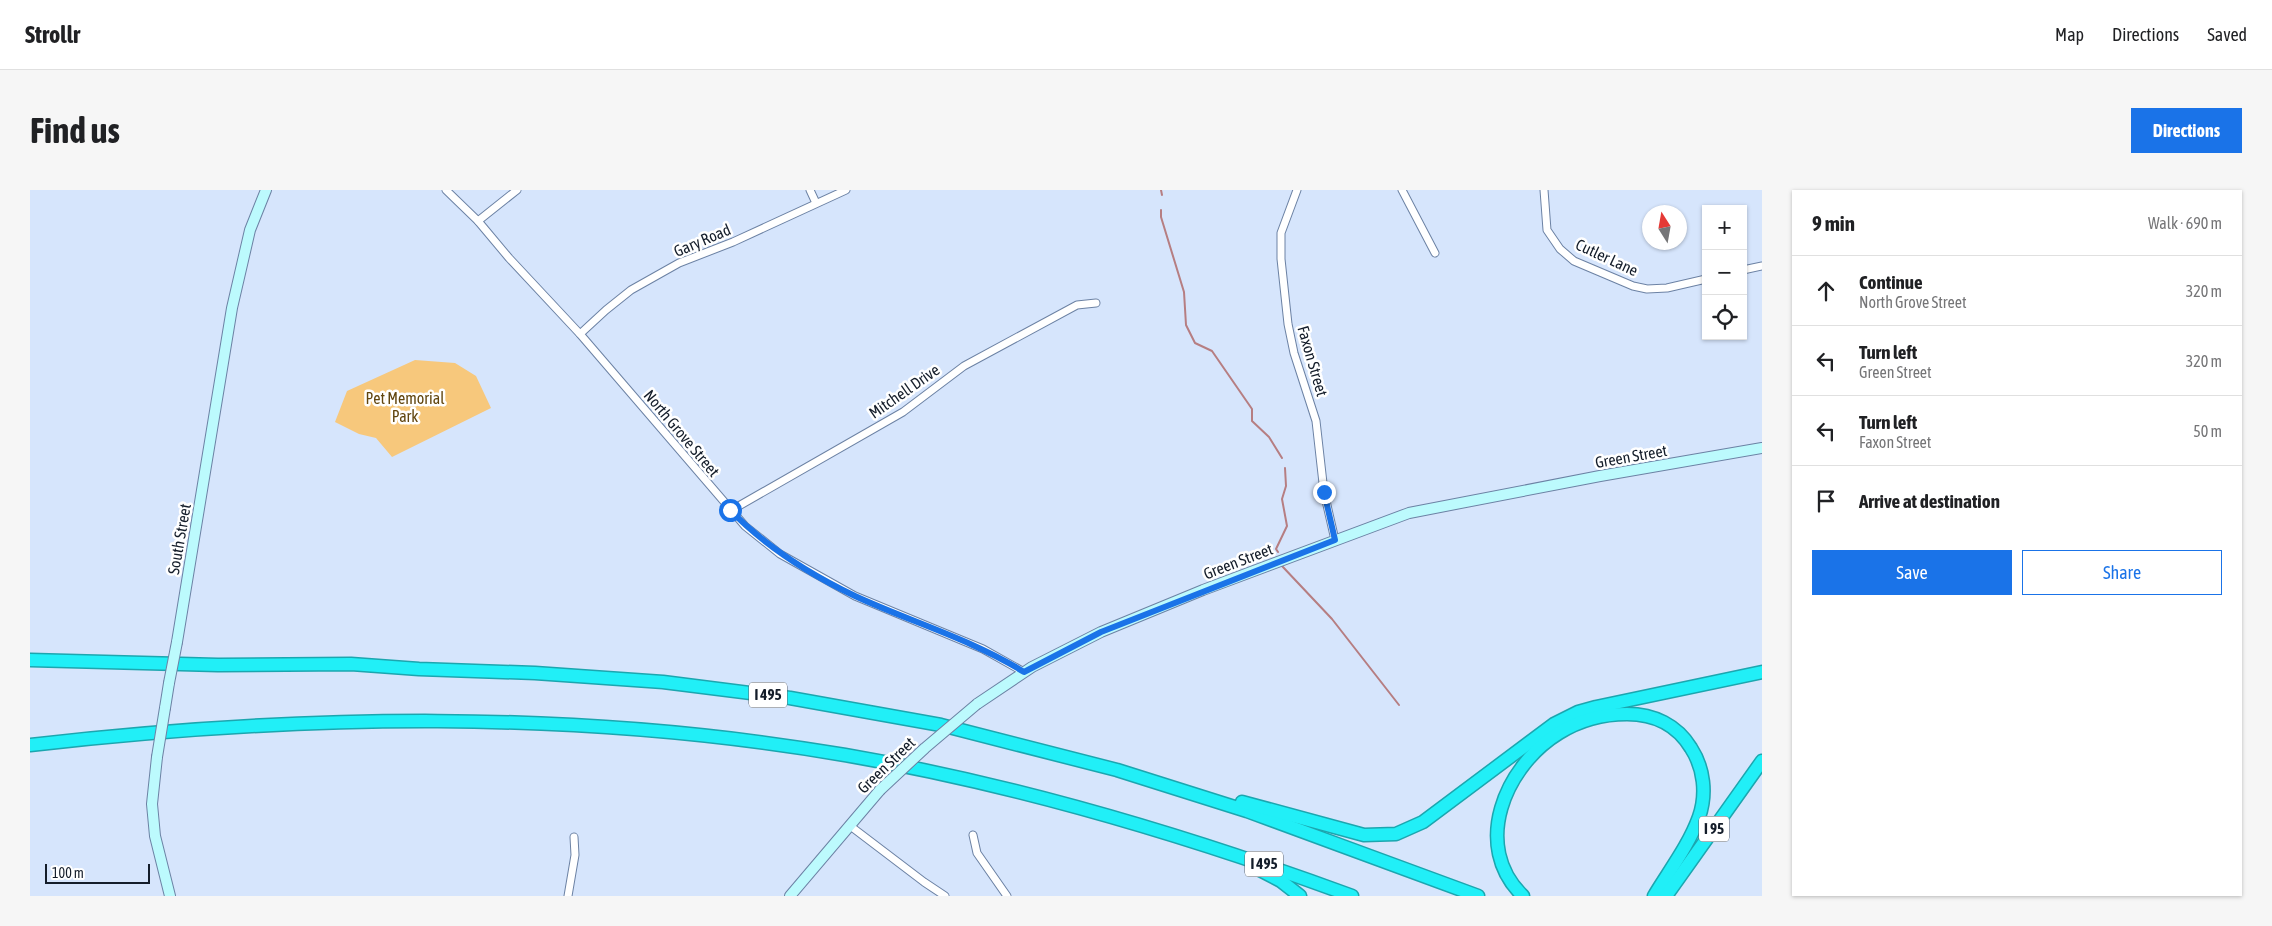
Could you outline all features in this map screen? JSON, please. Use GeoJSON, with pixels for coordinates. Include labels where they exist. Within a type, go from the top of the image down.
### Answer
{"type":"FeatureCollection","features":[{"type":"Feature","properties":{"kind":"highway","name":"I 495"},"geometry":{"type":"LineString","coordinates":[[30,660],[218,664],[351,664],[419,669],[534,673],[671,683],[790,698],[916,720],[1039,748],[1143,777],[1247,811],[1478,896]]}},
{"type":"Feature","properties":{"kind":"highway"},"geometry":{"type":"LineString","coordinates":[[1143,777],[1358,834],[1390,835],[1423,822],[1544,730],[1572,715],[1596,707],[1762,672]]}},
{"type":"Feature","properties":{"kind":"highway"},"geometry":{"type":"LineString","coordinates":[[1523,896],[1506,873],[1497,844],[1499,816],[1511,784],[1530,756],[1559,733],[1593,718],[1623,714],[1654,718],[1675,729],[1693,751],[1702,775],[1703,796],[1699,817],[1654,896]]}},
{"type":"Feature","properties":{"kind":"highway","name":"I 495"},"geometry":{"type":"LineString","coordinates":[[30,745],[162,732],[320,722],[404,720],[617,727],[745,740],[890,763],[1025,792],[1175,834],[1352,896]]}},
{"type":"Feature","properties":{"kind":"highway","name":"I 95"},"geometry":{"type":"LineString","coordinates":[[1666,896],[1762,761]]}},
{"type":"Feature","properties":{"kind":"highway"},"geometry":{"type":"LineString","coordinates":[[1175,834],[1270,875],[1300,896]]}},
{"type":"Feature","properties":{"kind":"main road","name":"South Street"},"geometry":{"type":"LineString","coordinates":[[170,896],[155,836],[152,804],[157,757],[234,299],[250,230],[266,190]]}},
{"type":"Feature","properties":{"kind":"main road","name":"Green Street"},"geometry":{"type":"LineString","coordinates":[[790,896],[880,790],[930,743],[978,704],[1024,672],[1101,632],[1409,513],[1600,476],[1762,448]]}},
{"type":"Feature","properties":{"kind":"street","name":"North Grove Street"},"geometry":{"type":"LineString","coordinates":[[446,190],[478,221],[509,258],[580,334],[745,526],[780,554],[856,596],[972,644],[1024,672]]}},
{"type":"Feature","properties":{"kind":"street"},"geometry":{"type":"LineString","coordinates":[[478,221],[517,190]]}},
{"type":"Feature","properties":{"kind":"street"},"geometry":{"type":"LineString","coordinates":[[810,190],[816,203]]}},
{"type":"Feature","properties":{"kind":"street","name":"Gary Road"},"geometry":{"type":"LineString","coordinates":[[580,334],[631,290],[679,263],[733,242],[846,190]]}},
{"type":"Feature","properties":{"kind":"street","name":"Faxon Street"},"geometry":{"type":"LineString","coordinates":[[1297,190],[1281,233],[1281,259],[1288,324],[1294,353],[1316,421],[1324,492],[1335,540]]}},
{"type":"Feature","properties":{"kind":"street"},"geometry":{"type":"LineString","coordinates":[[1402,190],[1435,253]]}},
{"type":"Feature","properties":{"kind":"street","name":"Cutler Lane"},"geometry":{"type":"LineString","coordinates":[[1544,190],[1547,230],[1560,249],[1574,261],[1633,286],[1647,289],[1668,288],[1702,280]]}},
{"type":"Feature","properties":{"kind":"street"},"geometry":{"type":"LineString","coordinates":[[1747,269],[1762,266]]}},
{"type":"Feature","properties":{"kind":"street","name":"Mitchell Drive"},"geometry":{"type":"LineString","coordinates":[[730,510],[903,412],[964,366],[1077,306],[1096,303]]}},
{"type":"Feature","properties":{"kind":"street"},"geometry":{"type":"LineString","coordinates":[[849,826],[945,896]]}},
{"type":"Feature","properties":{"kind":"street"},"geometry":{"type":"LineString","coordinates":[[973,835],[977,853],[1007,896]]}},
{"type":"Feature","properties":{"kind":"street"},"geometry":{"type":"LineString","coordinates":[[568,896],[575,855],[574,837]]}},
{"type":"Feature","properties":{"kind":"green space","name":"Pet Memorial Park"},"geometry":{"type":"Polygon","coordinates":[[[415,360],[455,363],[476,376],[491,408],[392,457],[376,438],[359,434],[335,422],[347,391],[415,360]]]}},
{"type":"Feature","properties":{"kind":"waterway"},"geometry":{"type":"LineString","coordinates":[[1161,190],[1162,195]]}},
{"type":"Feature","properties":{"kind":"waterway"},"geometry":{"type":"LineString","coordinates":[[1161,210],[1161,217],[1184,292],[1186,325],[1195,343],[1212,351],[1252,409],[1252,421],[1269,437],[1282,458]]}},
{"type":"Feature","properties":{"kind":"waterway"},"geometry":{"type":"LineString","coordinates":[[1278,552],[1276,549],[1287,526],[1282,499],[1286,486],[1285,468]]}},
{"type":"Feature","properties":{"kind":"waterway"},"geometry":{"type":"LineString","coordinates":[[1282,566],[1332,619],[1399,705]]}},
{"type":"Feature","properties":{"kind":"route"},"geometry":{"type":"LineString","coordinates":[[730,510],[745,526],[780,554],[802,567],[856,596],[999,656],[1024,672],[1101,632],[1335,540],[1324,492]]}}]}
